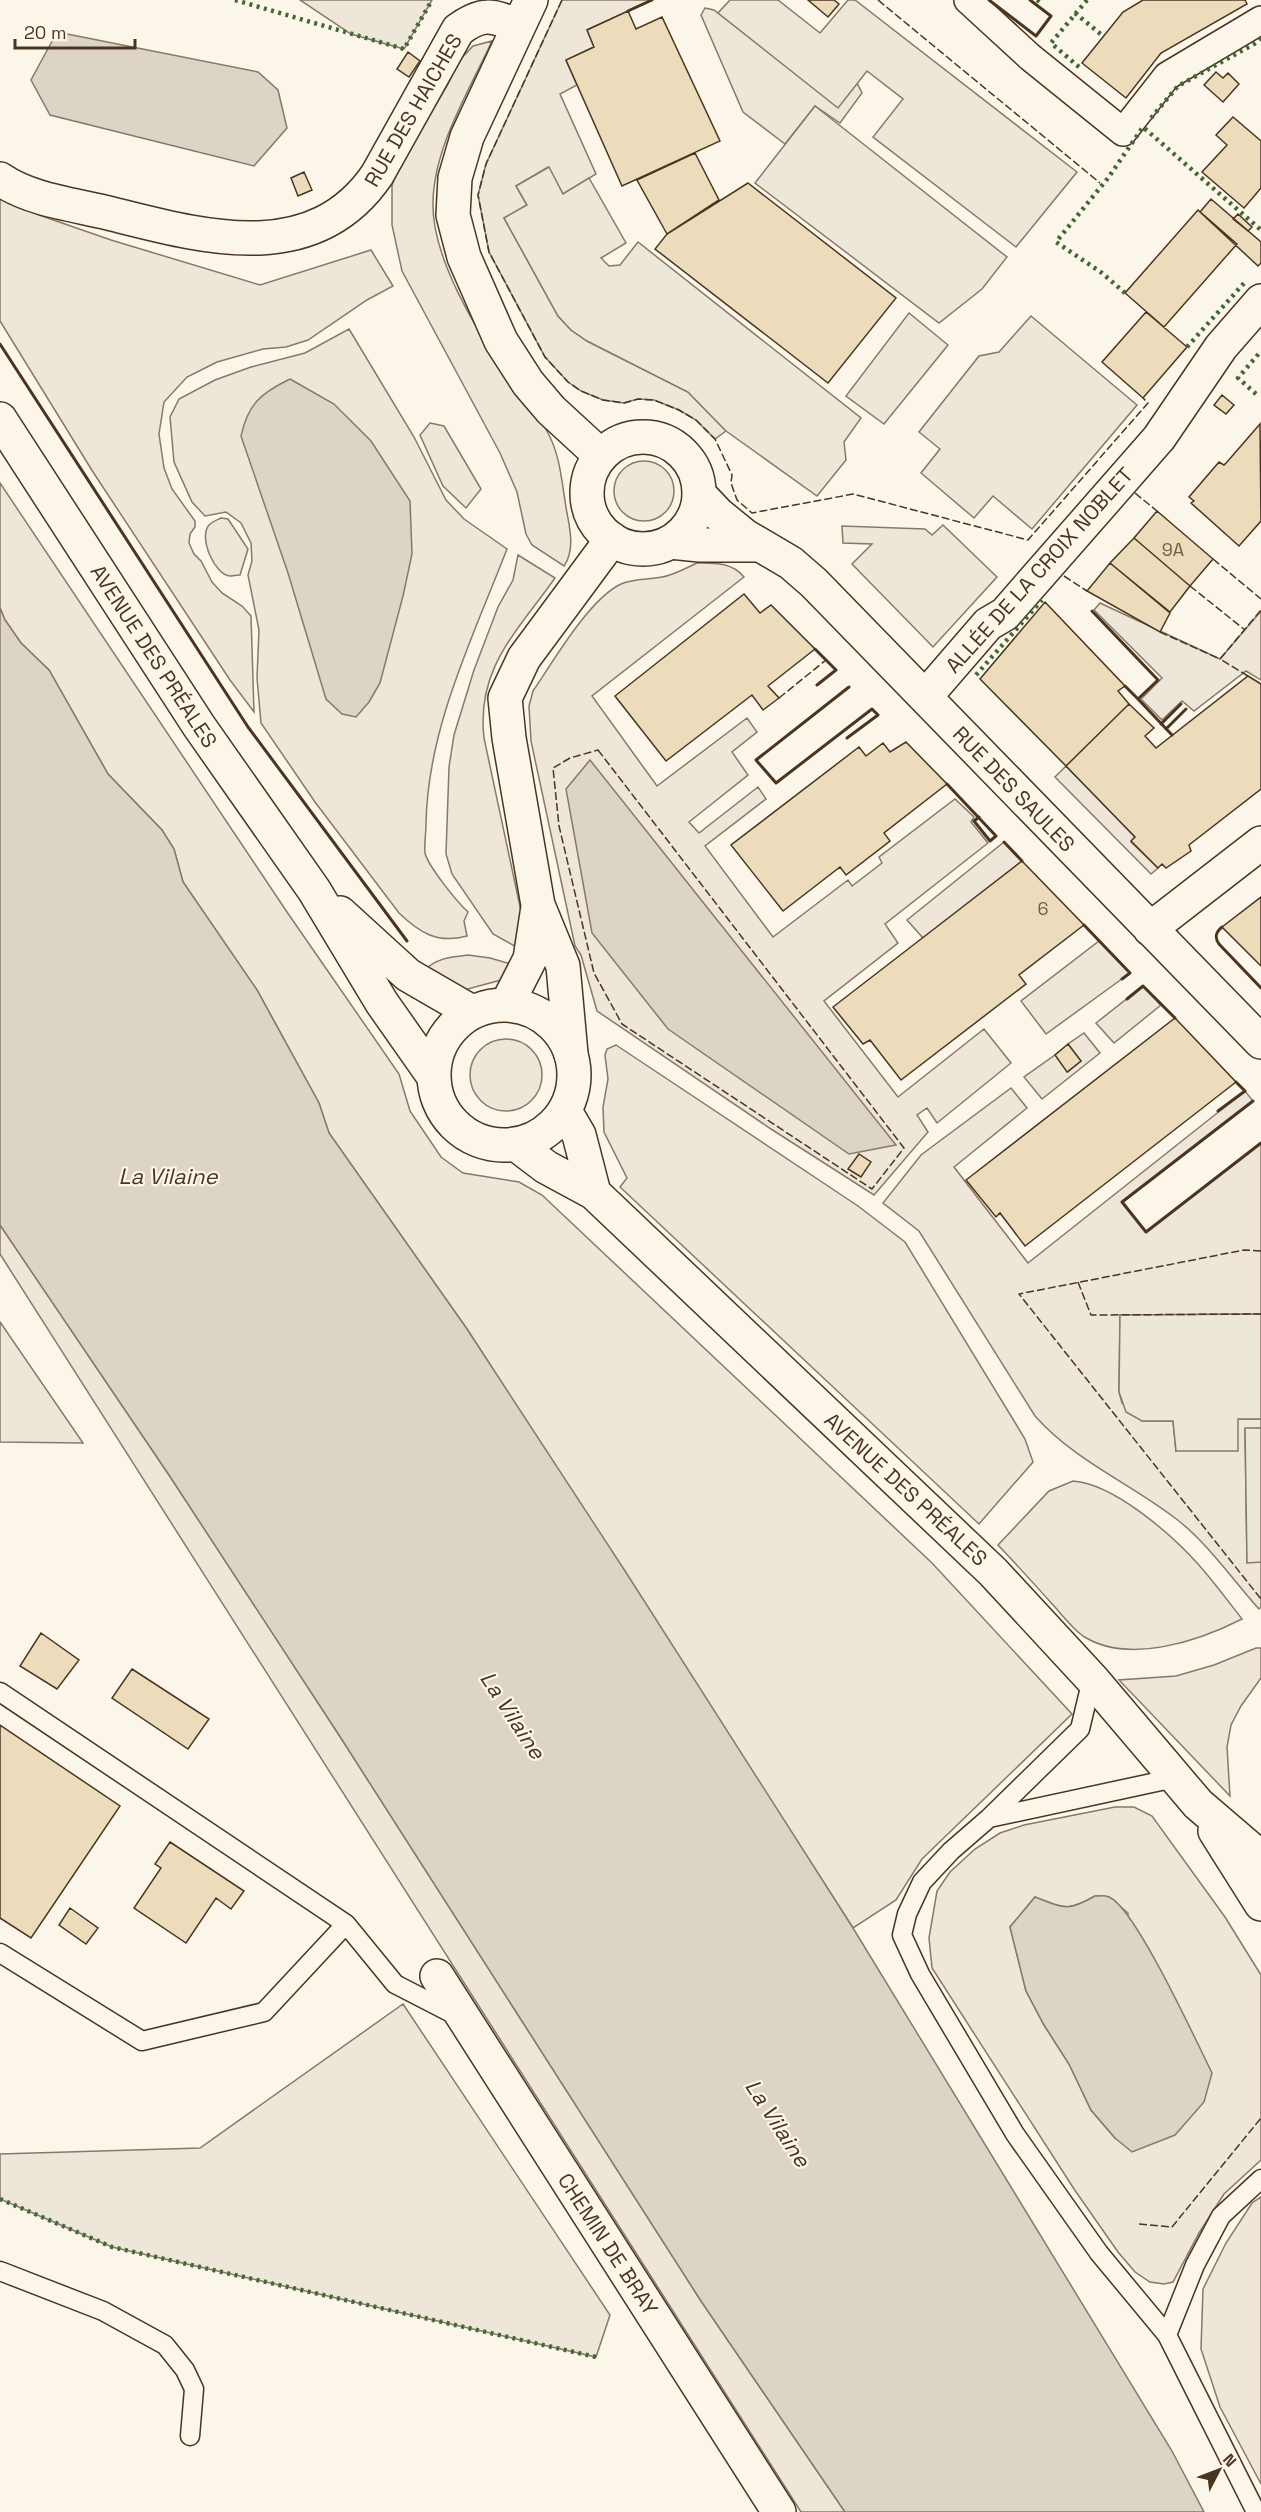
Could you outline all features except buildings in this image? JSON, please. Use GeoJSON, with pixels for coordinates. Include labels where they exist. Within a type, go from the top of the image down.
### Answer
{"type":"FeatureCollection","features":[{"type":"Feature","properties":{"kind":"street"},"geometry":{"type":"LineString","coordinates":[[968,0],[1030,57],[1123,132],[1167,76],[1261,20]]}},
{"type":"Feature","properties":{"kind":"street"},"geometry":{"type":"LineString","coordinates":[[525,13],[467,137],[455,178],[453,215],[464,257],[501,341],[528,383],[551,410],[602,456]]}},
{"type":"Feature","properties":{"kind":"street","name":"RUE DES HAICHES"},"geometry":{"type":"LineString","coordinates":[[0,179],[9,186],[43,198],[197,235],[243,239],[289,234],[340,214],[365,193],[458,30],[483,16],[498,18],[525,13]]}},
{"type":"Feature","properties":{"kind":"street","name":"ALLÉE DE LA CROIX NOBLET"},"geometry":{"type":"LineString","coordinates":[[924,697],[988,624],[1005,614],[1159,438],[1221,347],[1261,301]]}},
{"type":"Feature","properties":{"kind":"street","name":"AVENUE DES PRÉALES"},"geometry":{"type":"LineString","coordinates":[[0,419],[199,726],[314,890],[382,1003],[434,1077]]}},
{"type":"Feature","properties":{"kind":"street"},"geometry":{"type":"LineString","coordinates":[[641,436],[657,438],[684,453],[693,465],[700,495],[692,523],[682,534],[656,548],[628,547],[612,539],[597,525],[588,502],[589,478],[593,467],[612,446],[641,436]]}},
{"type":"Feature","properties":{"kind":"street","name":"RUE DES SAULES"},"geometry":{"type":"LineString","coordinates":[[700,495],[718,514],[759,545],[791,563],[814,583],[1261,1042]]}},
{"type":"Feature","properties":{"kind":"street"},"geometry":{"type":"LineString","coordinates":[[572,1054],[558,1028],[535,1011],[507,1004],[489,1006],[472,1012],[451,1028],[438,1051],[434,1077],[441,1106],[460,1130],[487,1143],[517,1145],[546,1132],[565,1111],[575,1083],[563,966],[538,905],[508,738],[505,698],[524,658],[612,539]]}},
{"type":"Feature","properties":{"kind":"street","name":"RUE DES SAULES"},"geometry":{"type":"LineString","coordinates":[[670,542],[700,545],[759,545]]}},
{"type":"Feature","properties":{"kind":"street"},"geometry":{"type":"LineString","coordinates":[[1150,929],[1261,843]]}},
{"type":"Feature","properties":{"kind":"street","name":"AVENUE DES PRÉALES"},"geometry":{"type":"LineString","coordinates":[[314,890],[408,975],[472,1012]]}},
{"type":"Feature","properties":{"kind":"street"},"geometry":{"type":"LineString","coordinates":[[507,1004],[530,959],[538,905]]}},
{"type":"Feature","properties":{"kind":"street"},"geometry":{"type":"LineString","coordinates":[[565,1111],[579,1135],[594,1193]]}},
{"type":"Feature","properties":{"kind":"street","name":"AVENUE DES PRÉALES"},"geometry":{"type":"LineString","coordinates":[[517,1145],[546,1167],[594,1193],[993,1572],[1092,1679],[1198,1804],[1261,1858]]}},
{"type":"Feature","properties":{"kind":"street","name":"AVENUE DES PRÉALES"},"geometry":{"type":"LineString","coordinates":[[1198,1804],[1261,1904]]}},
{"type":"Feature","properties":{"kind":"street","name":"CHEMIN DE BRAY"},"geometry":{"type":"LineString","coordinates":[[437,1976],[779,2512]]}},
{"type":"Feature","properties":{"kind":"lane"},"geometry":{"type":"LineString","coordinates":[[1092,1679],[1080,1729],[989,1818],[951,1851],[922,1882],[907,1914],[902,1935],[920,1974],[1015,2134],[1099,2253],[1167,2335],[1256,2512]]}},
{"type":"Feature","properties":{"kind":"lane"},"geometry":{"type":"LineString","coordinates":[[0,1692],[346,1924],[395,1984],[466,2021]]}},
{"type":"Feature","properties":{"kind":"lane"},"geometry":{"type":"LineString","coordinates":[[989,1818],[1175,1778]]}},
{"type":"Feature","properties":{"kind":"lane"},"geometry":{"type":"LineString","coordinates":[[0,1953],[142,2041],[264,2012],[346,1924]]}},
{"type":"Feature","properties":{"kind":"lane"},"geometry":{"type":"LineString","coordinates":[[1167,2335],[1195,2265],[1221,2216],[1261,2179]]}},
{"type":"Feature","properties":{"kind":"lane"},"geometry":{"type":"LineString","coordinates":[[0,2271],[103,2311],[165,2345],[185,2370],[194,2388],[190,2436]]}},
{"type":"Feature","properties":{"kind":"shaded area"},"geometry":{"type":"Polygon","coordinates":[[[300,0],[432,0],[404,49],[351,34],[300,0]]]}},
{"type":"Feature","properties":{"kind":"shaded area"},"geometry":{"type":"Polygon","coordinates":[[[562,0],[652,0],[587,30],[594,47],[566,60],[577,85],[560,94],[596,174],[563,194],[548,167],[516,186],[527,205],[504,218],[558,316],[571,330],[587,341],[688,392],[726,431],[715,439],[696,420],[654,400],[638,399],[624,403],[603,400],[581,391],[568,382],[545,357],[489,252],[478,195],[486,164],[562,0]]]}},
{"type":"Feature","properties":{"kind":"shaded area"},"geometry":{"type":"Polygon","coordinates":[[[730,0],[778,0],[820,33],[848,0],[855,0],[1077,172],[1016,247],[873,137],[903,99],[867,71],[838,108],[718,13],[730,0]]]}},
{"type":"Feature","properties":{"kind":"shaded area"},"geometry":{"type":"Polygon","coordinates":[[[705,8],[714,10],[838,107],[857,83],[862,93],[840,123],[815,106],[785,144],[743,112],[701,15],[705,8]]]}},
{"type":"Feature","properties":{"kind":"shaded area"},"geometry":{"type":"Polygon","coordinates":[[[492,41],[445,142],[434,185],[435,226],[448,271],[470,316],[495,357],[544,425],[556,452],[571,546],[564,566],[532,545],[526,534],[517,492],[500,453],[402,271],[392,225],[392,185],[400,165],[448,84],[457,63],[473,46],[492,41]]]}},
{"type":"Feature","properties":{"kind":"shaded area"},"geometry":{"type":"Polygon","coordinates":[[[815,106],[1007,257],[982,289],[939,323],[755,183],[815,106]]]}},
{"type":"Feature","properties":{"kind":"shaded area"},"geometry":{"type":"Polygon","coordinates":[[[549,167],[563,194],[589,178],[626,243],[601,258],[609,266],[620,265],[638,242],[861,418],[844,442],[846,460],[817,496],[726,431],[688,392],[587,341],[571,330],[558,316],[504,218],[527,205],[516,186],[549,167]]]}},
{"type":"Feature","properties":{"kind":"shaded area"},"geometry":{"type":"Polygon","coordinates":[[[0,198],[39,215],[111,240],[260,285],[371,250],[393,286],[367,300],[308,340],[286,347],[263,349],[217,362],[187,377],[164,402],[159,434],[164,468],[172,489],[195,521],[189,543],[212,582],[251,616],[254,712],[230,680],[93,472],[0,321],[0,198]]]}},
{"type":"Feature","properties":{"kind":"shaded area"},"geometry":{"type":"Polygon","coordinates":[[[909,313],[948,345],[884,424],[846,396],[909,313]]]}},
{"type":"Feature","properties":{"kind":"shaded area"},"geometry":{"type":"Polygon","coordinates":[[[1031,316],[1137,405],[1032,529],[993,496],[974,518],[921,473],[940,449],[919,432],[979,356],[999,352],[1031,316]]]}},
{"type":"Feature","properties":{"kind":"shaded area"},"geometry":{"type":"Polygon","coordinates":[[[349,329],[414,437],[446,500],[464,519],[507,549],[454,684],[434,754],[428,789],[425,853],[437,875],[468,912],[464,921],[467,936],[438,938],[414,926],[399,913],[315,802],[261,723],[257,678],[259,630],[248,575],[252,561],[251,543],[241,523],[226,512],[205,516],[192,502],[174,462],[170,417],[179,399],[215,380],[251,367],[305,353],[349,329]]]}},
{"type":"Feature","properties":{"kind":"shaded area"},"geometry":{"type":"Polygon","coordinates":[[[430,423],[444,426],[481,489],[466,508],[443,486],[420,435],[430,423]]]}},
{"type":"Feature","properties":{"kind":"shaded area"},"geometry":{"type":"Polygon","coordinates":[[[644,461],[665,470],[674,491],[665,512],[644,521],[623,512],[614,491],[623,470],[644,461]]]}},
{"type":"Feature","properties":{"kind":"shaded area"},"geometry":{"type":"Polygon","coordinates":[[[0,483],[287,912],[399,1074],[410,1111],[441,1157],[463,1173],[519,1182],[542,1195],[932,1563],[1072,1714],[922,1859],[896,1900],[853,1928],[467,1329],[329,1133],[319,1103],[257,990],[183,882],[174,849],[162,830],[108,774],[49,670],[21,643],[5,620],[0,608],[0,483]]]}},
{"type":"Feature","properties":{"kind":"shaded area"},"geometry":{"type":"Polygon","coordinates":[[[221,518],[228,519],[248,549],[240,575],[224,574],[214,563],[207,547],[206,531],[209,525],[221,518]]]}},
{"type":"Feature","properties":{"kind":"shaded area"},"geometry":{"type":"Polygon","coordinates":[[[943,525],[997,577],[933,647],[852,564],[872,544],[843,543],[842,526],[925,529],[932,535],[943,525]]]}},
{"type":"Feature","properties":{"kind":"shaded area"},"geometry":{"type":"Polygon","coordinates":[[[518,555],[555,578],[502,652],[486,691],[483,713],[484,738],[522,916],[520,949],[493,934],[452,874],[446,854],[449,767],[454,735],[474,670],[498,607],[513,580],[518,555]]]}},
{"type":"Feature","properties":{"kind":"shaded area"},"geometry":{"type":"Polygon","coordinates":[[[697,563],[717,563],[729,566],[744,577],[592,696],[657,786],[747,718],[757,732],[732,752],[748,775],[689,822],[699,833],[758,787],[766,799],[705,846],[773,937],[848,880],[852,886],[882,863],[879,857],[955,799],[974,817],[971,822],[988,843],[885,924],[898,943],[824,1001],[898,1097],[984,1029],[1011,1063],[937,1123],[927,1108],[917,1115],[928,1132],[874,1195],[771,1129],[597,1011],[581,955],[575,946],[531,741],[529,706],[533,691],[572,632],[609,592],[626,582],[666,576],[697,563]]]}},
{"type":"Feature","properties":{"kind":"shaded area"},"geometry":{"type":"Polygon","coordinates":[[[1100,603],[1220,659],[1261,611],[1261,680],[1246,671],[1194,711],[1182,701],[1162,720],[1141,699],[1162,678],[1094,610],[1100,603]]]}},
{"type":"Feature","properties":{"kind":"shaded area"},"geometry":{"type":"Polygon","coordinates":[[[1066,766],[1135,837],[1131,842],[1158,868],[1151,874],[1055,777],[1066,766]]]}},
{"type":"Feature","properties":{"kind":"shaded area"},"geometry":{"type":"Polygon","coordinates":[[[1004,842],[1022,861],[923,938],[907,920],[1004,842]]]}},
{"type":"Feature","properties":{"kind":"shaded area"},"geometry":{"type":"Polygon","coordinates":[[[1099,941],[1130,973],[1046,1034],[1021,1001],[1099,941]]]}},
{"type":"Feature","properties":{"kind":"shaded area"},"geometry":{"type":"Polygon","coordinates":[[[468,955],[511,964],[501,980],[464,990],[423,971],[439,961],[468,955]]]}},
{"type":"Feature","properties":{"kind":"shaded area"},"geometry":{"type":"Polygon","coordinates":[[[1143,986],[1161,1005],[1114,1043],[1096,1023],[1143,986]]]}},
{"type":"Feature","properties":{"kind":"shaded area"},"geometry":{"type":"Polygon","coordinates":[[[1084,1033],[1100,1053],[1042,1099],[1024,1077],[1055,1055],[1068,1072],[1081,1061],[1068,1044],[1084,1033]]]}},
{"type":"Feature","properties":{"kind":"shaded area"},"geometry":{"type":"Polygon","coordinates":[[[506,1039],[526,1045],[536,1055],[542,1075],[536,1095],[526,1105],[506,1111],[486,1105],[476,1095],[470,1075],[476,1055],[486,1045],[506,1039]]]}},
{"type":"Feature","properties":{"kind":"shaded area"},"geometry":{"type":"Polygon","coordinates":[[[616,1045],[858,1206],[905,1242],[1025,1439],[1033,1462],[979,1524],[620,1187],[627,1178],[604,1132],[603,1107],[608,1079],[605,1055],[607,1049],[616,1045]]]}},
{"type":"Feature","properties":{"kind":"shaded area"},"geometry":{"type":"Polygon","coordinates":[[[1011,1088],[1027,1108],[954,1167],[1028,1263],[1245,1091],[1253,1101],[1123,1202],[1146,1232],[1261,1143],[1261,1314],[1120,1315],[1119,1392],[1122,1403],[1142,1421],[1173,1421],[1176,1451],[1238,1419],[1261,1419],[1261,1428],[1245,1429],[1247,1562],[1261,1562],[1261,1607],[1259,1609],[1209,1549],[1187,1528],[1157,1505],[1084,1459],[1035,1416],[919,1231],[883,1203],[921,1155],[1011,1088]]]}},
{"type":"Feature","properties":{"kind":"shaded area"},"geometry":{"type":"Polygon","coordinates":[[[0,1225],[169,1475],[339,1735],[701,2301],[845,2512],[801,2512],[0,1254],[0,1225]]]}},
{"type":"Feature","properties":{"kind":"shaded area"},"geometry":{"type":"Polygon","coordinates":[[[1261,1314],[1261,1419],[1238,1419],[1238,1451],[1176,1451],[1173,1421],[1142,1421],[1126,1412],[1119,1392],[1120,1315],[1261,1314]]]}},
{"type":"Feature","properties":{"kind":"shaded area"},"geometry":{"type":"Polygon","coordinates":[[[0,1322],[83,1443],[0,1442],[0,1322]]]}},
{"type":"Feature","properties":{"kind":"shaded area"},"geometry":{"type":"Polygon","coordinates":[[[1245,1428],[1261,1428],[1261,1562],[1247,1563],[1245,1428]]]}},
{"type":"Feature","properties":{"kind":"shaded area"},"geometry":{"type":"Polygon","coordinates":[[[1073,1481],[1106,1491],[1141,1512],[1157,1525],[1198,1564],[1242,1619],[1185,1642],[1142,1649],[1121,1649],[1101,1644],[1079,1633],[998,1545],[1049,1491],[1073,1481]]]}},
{"type":"Feature","properties":{"kind":"shaded area"},"geometry":{"type":"Polygon","coordinates":[[[1261,1648],[1261,1678],[1231,1725],[1227,1747],[1230,1796],[1119,1680],[1176,1676],[1214,1665],[1261,1648]]]}},
{"type":"Feature","properties":{"kind":"shaded area"},"geometry":{"type":"Polygon","coordinates":[[[1115,1807],[1134,1807],[1152,1816],[1225,1917],[1261,1975],[1261,2160],[1224,2194],[1199,2233],[1173,2282],[1164,2284],[1150,2282],[1135,2272],[1118,2252],[1074,2189],[932,1968],[929,1938],[937,1891],[950,1872],[975,1849],[1000,1833],[1024,1825],[1115,1807]],[[1095,1896],[1066,1907],[1035,1897],[1010,1927],[1026,1991],[1069,2064],[1091,2110],[1115,2138],[1128,1913],[1109,1897],[1095,1896]]]}},
{"type":"Feature","properties":{"kind":"shaded area"},"geometry":{"type":"Polygon","coordinates":[[[403,2004],[610,2315],[596,2357],[112,2247],[0,2199],[0,2154],[200,2148],[403,2004]]]}},
{"type":"Feature","properties":{"kind":"shaded area"},"geometry":{"type":"Polygon","coordinates":[[[1261,2197],[1261,2484],[1220,2407],[1201,2349],[1203,2289],[1226,2243],[1252,2203],[1261,2197]]]}},
{"type":"Feature","properties":{"kind":"water"},"geometry":{"type":"Polygon","coordinates":[[[57,32],[258,72],[278,90],[287,128],[254,166],[50,115],[31,80],[57,32]]]}},
{"type":"Feature","properties":{"kind":"water"},"geometry":{"type":"Polygon","coordinates":[[[290,379],[334,404],[371,441],[410,501],[412,554],[403,596],[380,683],[369,702],[356,717],[342,714],[326,699],[288,573],[241,436],[248,416],[257,401],[271,389],[290,379]]]}},
{"type":"Feature","properties":{"kind":"water","name":"La Vilaine"},"geometry":{"type":"Polygon","coordinates":[[[0,608],[5,620],[21,643],[49,670],[108,774],[162,830],[174,849],[183,882],[257,990],[319,1103],[329,1133],[467,1329],[853,1928],[1172,2451],[1204,2512],[845,2512],[701,2301],[339,1735],[169,1475],[0,1225],[0,608]]]}},
{"type":"Feature","properties":{"kind":"water"},"geometry":{"type":"Polygon","coordinates":[[[590,760],[896,1145],[849,1154],[668,1029],[592,933],[566,789],[590,760]]]}},
{"type":"Feature","properties":{"kind":"water"},"geometry":{"type":"Polygon","coordinates":[[[1095,1896],[1109,1897],[1120,1906],[1134,1924],[1165,1978],[1212,2073],[1204,2102],[1175,2135],[1132,2152],[1115,2138],[1091,2110],[1069,2064],[1044,2025],[1026,1991],[1010,1927],[1035,1897],[1065,1907],[1095,1896]]]}},
{"type":"Feature","properties":{"kind":"hedge"},"geometry":{"type":"LineString","coordinates":[[235,0],[404,49],[432,0]]}},
{"type":"Feature","properties":{"kind":"hedge"},"geometry":{"type":"LineString","coordinates":[[1079,67],[1051,43],[1087,0]]}},
{"type":"Feature","properties":{"kind":"hedge"},"geometry":{"type":"LineString","coordinates":[[1075,13],[1103,36]]}},
{"type":"Feature","properties":{"kind":"hedge"},"geometry":{"type":"LineString","coordinates":[[1151,118],[1178,86],[1261,38]]}},
{"type":"Feature","properties":{"kind":"hedge"},"geometry":{"type":"LineString","coordinates":[[1125,293],[1102,273],[1056,242],[1108,178],[1143,127],[1261,230]]}},
{"type":"Feature","properties":{"kind":"hedge"},"geometry":{"type":"LineString","coordinates":[[1187,347],[1245,282]]}},
{"type":"Feature","properties":{"kind":"hedge"},"geometry":{"type":"LineString","coordinates":[[1256,394],[1238,378],[1261,351]]}},
{"type":"Feature","properties":{"kind":"hedge"},"geometry":{"type":"LineString","coordinates":[[976,675],[1042,600]]}},
{"type":"Feature","properties":{"kind":"hedge"},"geometry":{"type":"LineString","coordinates":[[0,2199],[112,2247],[596,2357]]}},
{"type":"Feature","properties":{"kind":"fence"},"geometry":{"type":"LineString","coordinates":[[562,0],[486,164],[478,195],[489,252],[545,357],[568,382],[581,391],[603,400],[624,403],[638,399],[654,400],[696,420],[715,439],[732,475],[731,483],[737,500],[752,513],[853,494],[1028,540],[1148,403],[1143,398]]}},
{"type":"Feature","properties":{"kind":"fence"},"geometry":{"type":"LineString","coordinates":[[878,0],[1100,183]]}},
{"type":"Feature","properties":{"kind":"fence"},"geometry":{"type":"LineString","coordinates":[[1135,493],[1157,511]]}},
{"type":"Feature","properties":{"kind":"fence"},"geometry":{"type":"LineString","coordinates":[[1213,559],[1261,599]]}},
{"type":"Feature","properties":{"kind":"fence"},"geometry":{"type":"LineString","coordinates":[[1064,576],[1087,591]]}},
{"type":"Feature","properties":{"kind":"fence"},"geometry":{"type":"LineString","coordinates":[[1190,586],[1245,630]]}},
{"type":"Feature","properties":{"kind":"fence"},"geometry":{"type":"LineString","coordinates":[[1248,676],[1220,659],[1261,610]]}},
{"type":"Feature","properties":{"kind":"fence"},"geometry":{"type":"LineString","coordinates":[[1160,632],[1220,659]]}},
{"type":"Feature","properties":{"kind":"fence"},"geometry":{"type":"LineString","coordinates":[[779,698],[826,660]]}},
{"type":"Feature","properties":{"kind":"fence"},"geometry":{"type":"LineString","coordinates":[[598,750],[904,1148],[872,1189],[622,1024],[594,973],[559,826],[553,768],[570,758],[598,750]]}},
{"type":"Feature","properties":{"kind":"fence"},"geometry":{"type":"LineString","coordinates":[[1261,1251],[1244,1250],[1019,1294],[1261,1599]]}},
{"type":"Feature","properties":{"kind":"fence"},"geometry":{"type":"LineString","coordinates":[[1078,1282],[1091,1315],[1261,1314]]}},
{"type":"Feature","properties":{"kind":"fence"},"geometry":{"type":"LineString","coordinates":[[1139,2224],[1172,2227],[1261,2118]]}},
{"type":"Feature","properties":{"kind":"wall"},"geometry":{"type":"LineString","coordinates":[[628,11],[652,0]]}},
{"type":"Feature","properties":{"kind":"wall"},"geometry":{"type":"LineString","coordinates":[[989,0],[1036,36],[1051,16],[1030,0]]}},
{"type":"Feature","properties":{"kind":"wall"},"geometry":{"type":"LineString","coordinates":[[0,344],[248,727],[407,941]]}},
{"type":"Feature","properties":{"kind":"wall"},"geometry":{"type":"LineString","coordinates":[[1092,611],[1158,680],[1138,699],[1125,686]]}},
{"type":"Feature","properties":{"kind":"wall"},"geometry":{"type":"LineString","coordinates":[[815,649],[836,670],[817,685]]}},
{"type":"Feature","properties":{"kind":"wall"},"geometry":{"type":"LineString","coordinates":[[847,738],[878,715],[872,709],[776,783],[756,760],[849,687]]}},
{"type":"Feature","properties":{"kind":"wall"},"geometry":{"type":"LineString","coordinates":[[1138,699],[1172,735]]}},
{"type":"Feature","properties":{"kind":"wall"},"geometry":{"type":"LineString","coordinates":[[1161,724],[1181,704]]}},
{"type":"Feature","properties":{"kind":"wall"},"geometry":{"type":"LineString","coordinates":[[1166,729],[1186,709]]}},
{"type":"Feature","properties":{"kind":"wall"},"geometry":{"type":"LineString","coordinates":[[947,784],[996,836],[990,841],[974,821],[979,817]]}},
{"type":"Feature","properties":{"kind":"wall"},"geometry":{"type":"LineString","coordinates":[[1004,842],[1022,861]]}},
{"type":"Feature","properties":{"kind":"wall"},"geometry":{"type":"LineString","coordinates":[[1084,925],[1130,973],[1122,979]]}},
{"type":"Feature","properties":{"kind":"wall"},"geometry":{"type":"LineString","coordinates":[[1222,927],[1216,935],[1219,944],[1261,988]]}},
{"type":"Feature","properties":{"kind":"wall"},"geometry":{"type":"LineString","coordinates":[[1127,999],[1143,986],[1175,1018]]}},
{"type":"Feature","properties":{"kind":"wall"},"geometry":{"type":"LineString","coordinates":[[1218,1111],[1245,1091],[1236,1082]]}},
{"type":"Feature","properties":{"kind":"wall"},"geometry":{"type":"LineString","coordinates":[[1253,1101],[1122,1202],[1146,1232],[1261,1143]]}}]}
